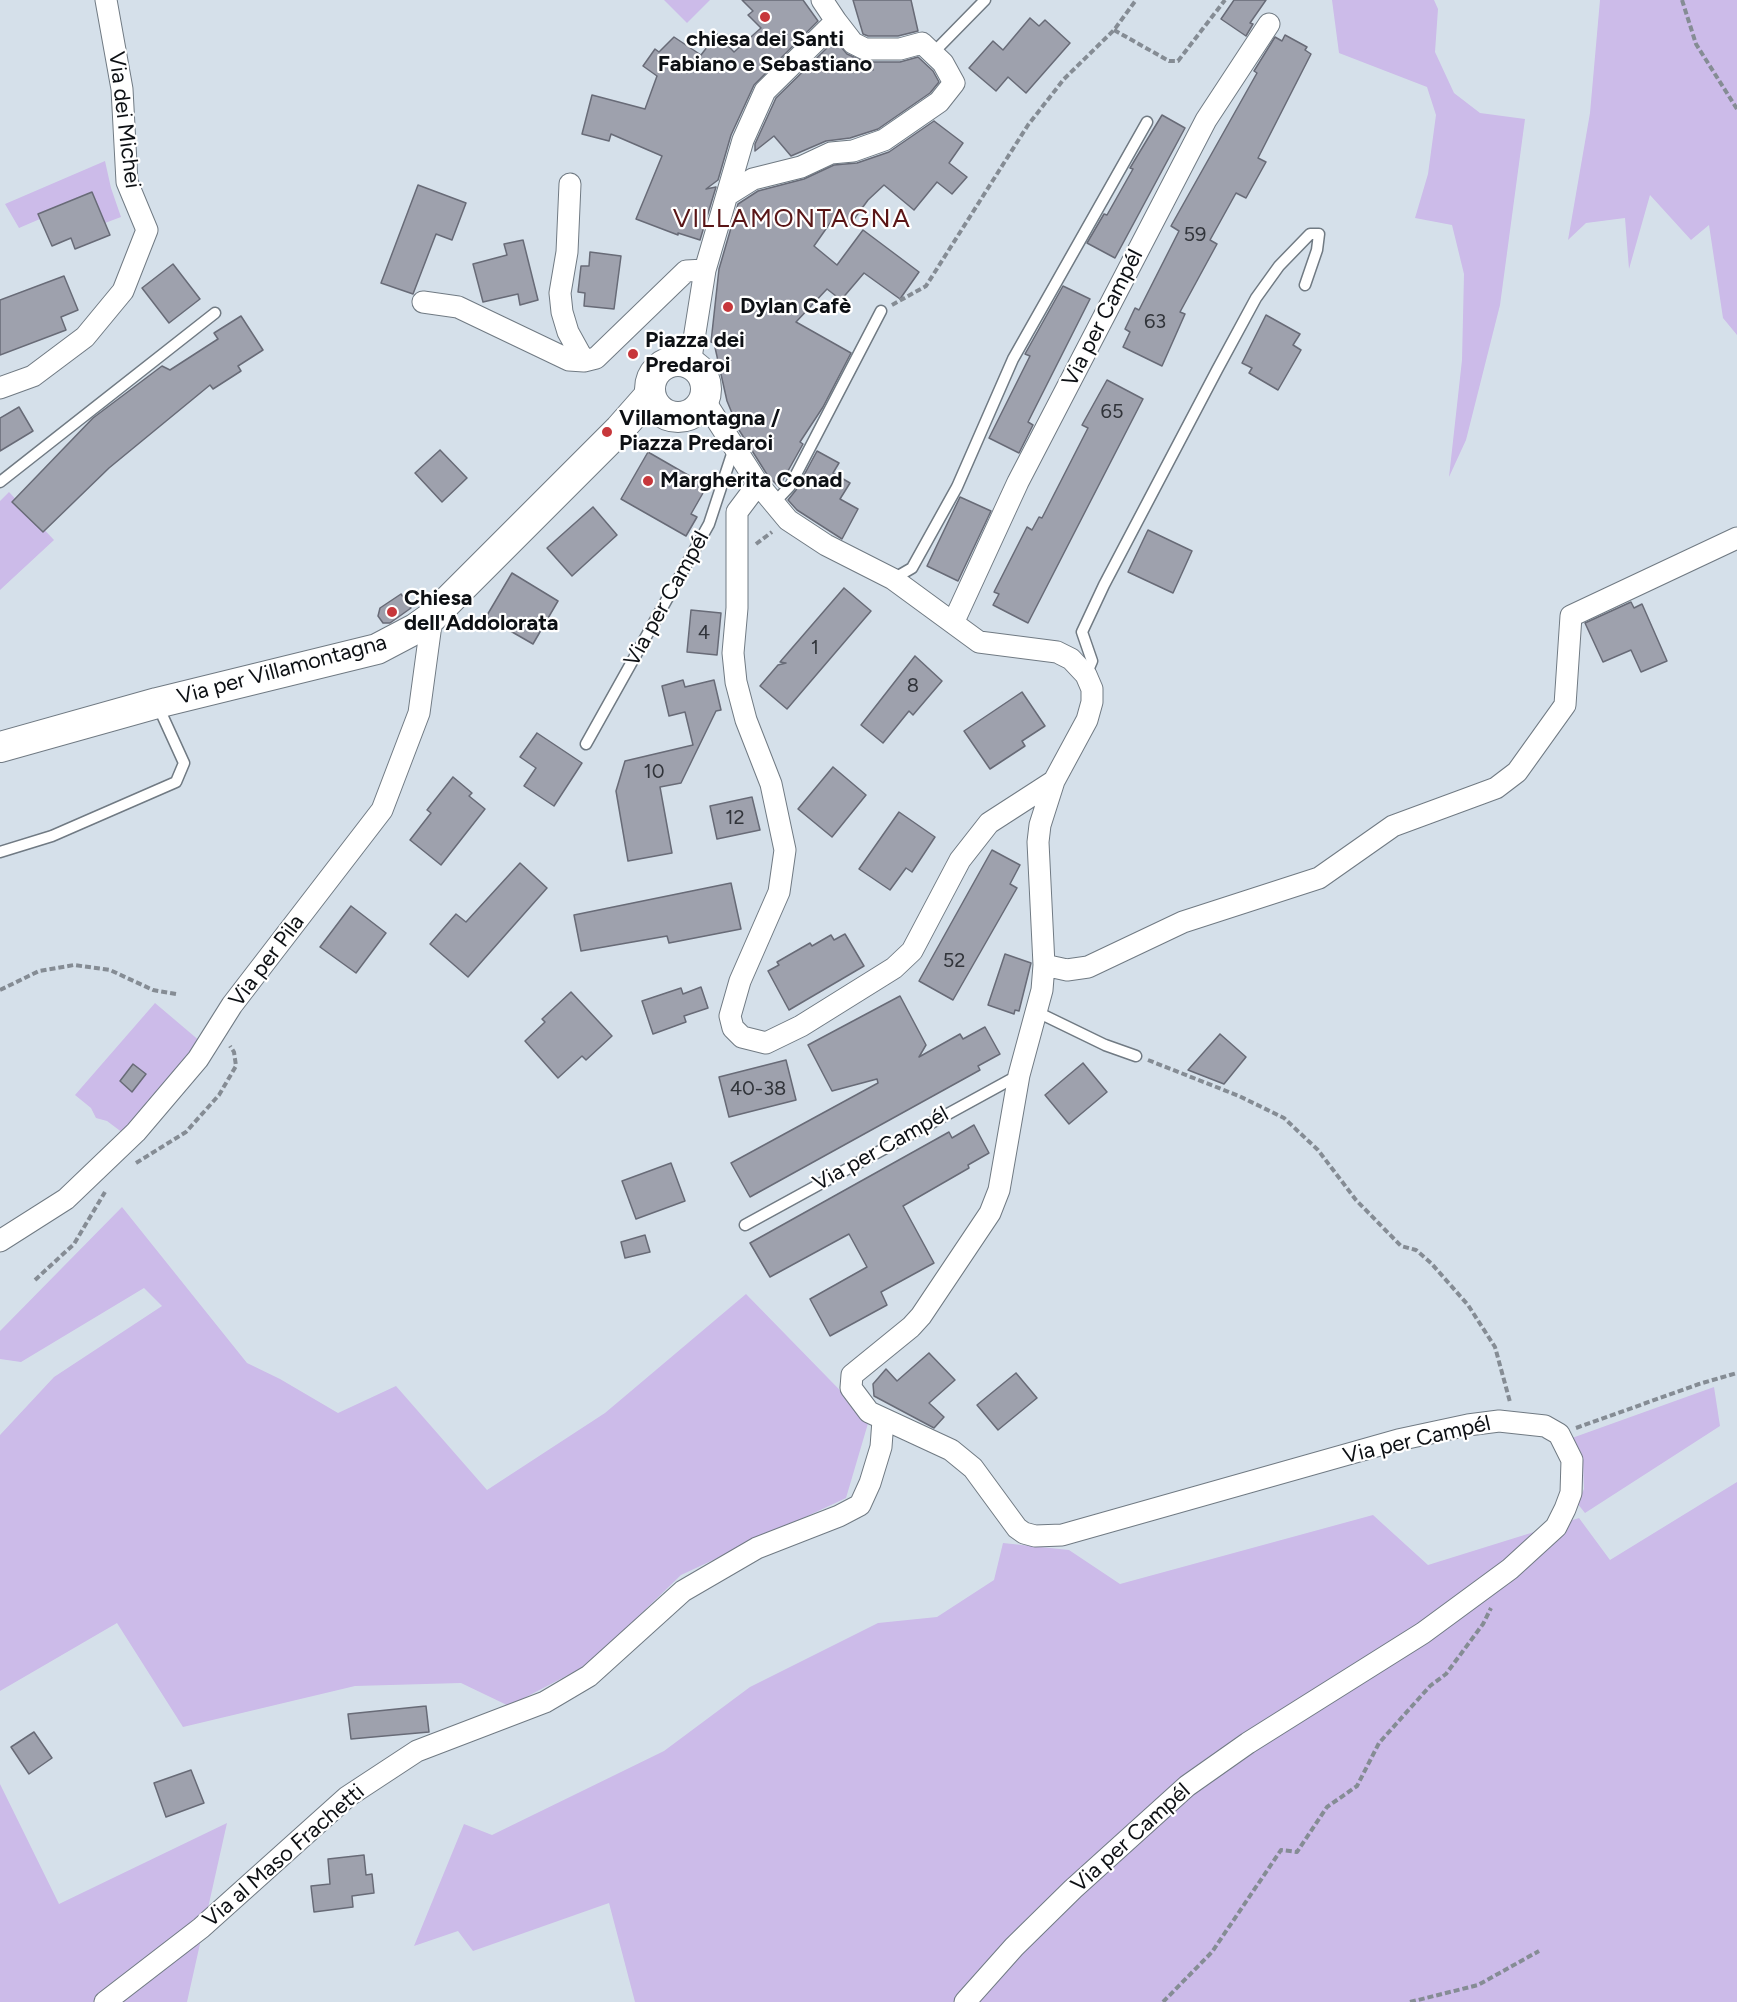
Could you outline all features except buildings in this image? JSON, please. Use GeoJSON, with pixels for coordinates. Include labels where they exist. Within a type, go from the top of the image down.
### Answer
{"type":"FeatureCollection","features":[{"type":"Feature","properties":{"kind":"street","name":"Via dei Michei"},"geometry":{"type":"LineString","coordinates":[[0,388],[33,375],[85,337],[123,291],[147,230],[127,182],[122,89],[106,0]]}},
{"type":"Feature","properties":{"kind":"street"},"geometry":{"type":"LineString","coordinates":[[729,194],[753,179],[801,167],[831,153],[853,151],[884,140],[921,117],[948,94],[954,83],[951,74],[922,43],[900,49],[865,49],[853,43],[822,0]]}},
{"type":"Feature","properties":{"kind":"street"},"geometry":{"type":"LineString","coordinates":[[690,364],[705,270],[743,140],[765,91],[836,21]]}},
{"type":"Feature","properties":{"kind":"street","name":"Via per Campél"},"geometry":{"type":"LineString","coordinates":[[954,621],[1024,471],[1200,131],[1269,24]]}},
{"type":"Feature","properties":{"kind":"street"},"geometry":{"type":"LineString","coordinates":[[570,184],[567,252],[560,293],[562,312],[568,332],[584,361]]}},
{"type":"Feature","properties":{"kind":"street"},"geometry":{"type":"LineString","coordinates":[[423,302],[459,307],[569,360],[584,361],[596,358],[686,271],[705,270]]}},
{"type":"Feature","properties":{"kind":"street"},"geometry":{"type":"LineString","coordinates":[[680,361],[690,364],[701,373],[706,386],[704,400],[697,410],[687,416],[675,417],[664,413],[655,405],[651,395],[654,375],[661,367],[680,361]]}},
{"type":"Feature","properties":{"kind":"street","name":"Via per Villamontagna"},"geometry":{"type":"LineString","coordinates":[[0,747],[157,703],[377,649],[432,617],[620,429],[651,395]]}},
{"type":"Feature","properties":{"kind":"street"},"geometry":{"type":"LineString","coordinates":[[704,400],[758,484],[788,520],[826,545],[893,579],[954,621],[979,642],[1057,652],[1071,659],[1086,675]]}},
{"type":"Feature","properties":{"kind":"street"},"geometry":{"type":"LineString","coordinates":[[736,559],[737,512],[758,484]]}},
{"type":"Feature","properties":{"kind":"street"},"geometry":{"type":"LineString","coordinates":[[1044,965],[1067,970],[1088,967],[1183,922],[1319,878],[1393,826],[1496,788],[1517,772],[1565,705],[1571,616],[1737,538]]}},
{"type":"Feature","properties":{"kind":"street","name":"Via per Campél"},"geometry":{"type":"LineString","coordinates":[[736,559],[734,653],[736,682],[746,720],[771,784],[785,850],[779,892],[740,981],[730,1016],[733,1028],[742,1037],[766,1043],[810,1020],[894,968],[912,951],[960,860],[989,823],[1053,781]]}},
{"type":"Feature","properties":{"kind":"street","name":"Via per Pila"},"geometry":{"type":"LineString","coordinates":[[0,1241],[66,1199],[136,1132],[198,1059],[232,1005],[382,810],[419,713],[432,617]]}},
{"type":"Feature","properties":{"kind":"street","name":"Via per Campél"},"geometry":{"type":"LineString","coordinates":[[965,2002],[1014,1947],[1073,1889],[1187,1786],[1248,1743],[1423,1633],[1510,1569],[1556,1527],[1571,1493],[1572,1460],[1559,1434],[1545,1426],[1516,1422],[1468,1425],[1398,1440],[1062,1535],[1035,1536],[1017,1528],[973,1467],[951,1450],[869,1412],[851,1388],[852,1375],[911,1327],[990,1213],[1004,1168],[1010,1118],[1019,1075],[1042,990],[1044,965],[1038,842],[1053,781],[1087,720],[1092,702],[1092,690],[1086,675]]}},
{"type":"Feature","properties":{"kind":"street","name":"Via al Maso Frachetti"},"geometry":{"type":"LineString","coordinates":[[105,2002],[201,1928],[356,1791],[417,1751],[554,1697],[589,1676],[683,1591],[757,1548],[839,1516],[860,1505],[870,1483],[881,1447],[883,1420]]}},
{"type":"Feature","properties":{"kind":"lane"},"geometry":{"type":"LineString","coordinates":[[933,53],[985,0]]}},
{"type":"Feature","properties":{"kind":"lane"},"geometry":{"type":"LineString","coordinates":[[893,579],[912,568],[957,487],[1012,359],[1147,122]]}},
{"type":"Feature","properties":{"kind":"lane","name":"Via per Campél"},"geometry":{"type":"LineString","coordinates":[[1086,675],[1092,661],[1082,632],[1104,585],[1206,391],[1256,298],[1279,266],[1310,234],[1319,234],[1317,250],[1305,285]]}},
{"type":"Feature","properties":{"kind":"lane"},"geometry":{"type":"LineString","coordinates":[[774,503],[790,486],[880,311]]}},
{"type":"Feature","properties":{"kind":"lane"},"geometry":{"type":"LineString","coordinates":[[0,482],[215,313]]}},
{"type":"Feature","properties":{"kind":"lane","name":"Via per Campél"},"geometry":{"type":"LineString","coordinates":[[586,744],[709,524],[735,447]]}},
{"type":"Feature","properties":{"kind":"lane"},"geometry":{"type":"LineString","coordinates":[[0,852],[52,836],[176,782],[184,764],[157,703]]}},
{"type":"Feature","properties":{"kind":"lane"},"geometry":{"type":"LineString","coordinates":[[1036,1012],[1105,1045],[1136,1056]]}},
{"type":"Feature","properties":{"kind":"lane","name":"Via per Campél"},"geometry":{"type":"LineString","coordinates":[[745,1225],[1019,1075]]}},
{"type":"Feature","properties":{"kind":"path"},"geometry":{"type":"LineString","coordinates":[[880,311],[926,286],[1028,125],[1064,80],[1114,30],[1136,0]]}},
{"type":"Feature","properties":{"kind":"path"},"geometry":{"type":"LineString","coordinates":[[1114,30],[1169,61],[1178,62],[1225,0]]}},
{"type":"Feature","properties":{"kind":"path"},"geometry":{"type":"LineString","coordinates":[[1682,0],[1695,44],[1737,109]]}},
{"type":"Feature","properties":{"kind":"path"},"geometry":{"type":"LineString","coordinates":[[736,559],[788,520]]}},
{"type":"Feature","properties":{"kind":"path"},"geometry":{"type":"LineString","coordinates":[[0,990],[39,971],[74,965],[110,970],[153,990],[176,994]]}},
{"type":"Feature","properties":{"kind":"path"},"geometry":{"type":"LineString","coordinates":[[132,1165],[186,1132],[219,1095],[236,1066],[234,1052],[218,1029]]}},
{"type":"Feature","properties":{"kind":"path"},"geometry":{"type":"LineString","coordinates":[[1136,1056],[1198,1079],[1284,1118],[1318,1150],[1356,1200],[1401,1246],[1416,1250],[1431,1263],[1468,1305],[1495,1347],[1516,1422]]}},
{"type":"Feature","properties":{"kind":"path"},"geometry":{"type":"LineString","coordinates":[[35,1280],[74,1244],[107,1188]]}},
{"type":"Feature","properties":{"kind":"path"},"geometry":{"type":"LineString","coordinates":[[1559,1434],[1699,1384],[1737,1373]]}},
{"type":"Feature","properties":{"kind":"path"},"geometry":{"type":"LineString","coordinates":[[1163,2002],[1212,1952],[1281,1850],[1297,1852],[1327,1807],[1357,1786],[1379,1743],[1430,1686],[1446,1674],[1483,1624],[1492,1606]]}},
{"type":"Feature","properties":{"kind":"path"},"geometry":{"type":"LineString","coordinates":[[1410,2002],[1478,1985],[1539,1951]]}},
{"type":"Feature","properties":{"kind":"shaded area"},"geometry":{"type":"Polygon","coordinates":[[[664,0],[710,0],[687,23],[664,0]]]}},
{"type":"Feature","properties":{"kind":"shaded area"},"geometry":{"type":"Polygon","coordinates":[[[1332,0],[1434,0],[1438,9],[1435,52],[1454,93],[1480,113],[1525,119],[1500,305],[1466,440],[1449,477],[1462,360],[1464,274],[1452,225],[1415,218],[1428,174],[1436,115],[1427,87],[1339,53],[1332,0]]]}},
{"type":"Feature","properties":{"kind":"shaded area"},"geometry":{"type":"Polygon","coordinates":[[[1600,0],[1737,0],[1737,335],[1723,318],[1709,225],[1691,240],[1650,195],[1629,269],[1625,218],[1586,223],[1568,240],[1590,113],[1600,0]]]}},
{"type":"Feature","properties":{"kind":"shaded area"},"geometry":{"type":"Polygon","coordinates":[[[105,161],[121,217],[105,223],[91,192],[39,214],[40,219],[19,228],[5,204],[105,161]]]}},
{"type":"Feature","properties":{"kind":"shaded area"},"geometry":{"type":"Polygon","coordinates":[[[9,492],[54,540],[0,590],[0,501],[9,492]]]}},
{"type":"Feature","properties":{"kind":"shaded area"},"geometry":{"type":"Polygon","coordinates":[[[155,1003],[201,1042],[123,1133],[107,1121],[96,1118],[91,1108],[75,1095],[155,1003]]]}},
{"type":"Feature","properties":{"kind":"shaded area"},"geometry":{"type":"Polygon","coordinates":[[[122,1207],[247,1363],[280,1379],[338,1413],[396,1386],[487,1490],[605,1413],[746,1294],[869,1420],[846,1498],[681,1575],[589,1664],[509,1706],[461,1683],[355,1686],[183,1727],[117,1623],[0,1691],[0,1435],[54,1377],[162,1306],[144,1288],[21,1362],[0,1359],[0,1331],[122,1207]]]}},
{"type":"Feature","properties":{"kind":"shaded area"},"geometry":{"type":"Polygon","coordinates":[[[1714,1387],[1720,1426],[1585,1513],[1577,1503],[1584,1489],[1583,1464],[1572,1438],[1714,1387]]]}},
{"type":"Feature","properties":{"kind":"shaded area"},"geometry":{"type":"Polygon","coordinates":[[[1737,1482],[1737,2002],[635,2002],[609,1903],[473,1951],[458,1931],[414,1946],[464,1824],[492,1835],[664,1751],[750,1687],[878,1623],[937,1617],[994,1580],[1003,1543],[1069,1550],[1120,1584],[1373,1515],[1428,1565],[1579,1518],[1610,1560],[1737,1482]]]}},
{"type":"Feature","properties":{"kind":"shaded area"},"geometry":{"type":"Polygon","coordinates":[[[0,1784],[59,1904],[227,1823],[187,2002],[0,2002],[0,1784]]]}},
{"type":"Feature","properties":{"kind":"place","name":"chiesa dei Santi Fabiano e Sebastiano"},"geometry":{"type":"Point","coordinates":[765,17]}},
{"type":"Feature","properties":{"kind":"place","name":"Dylan Cafè"},"geometry":{"type":"Point","coordinates":[728,307]}},
{"type":"Feature","properties":{"kind":"place","name":"Piazza dei Predaroi"},"geometry":{"type":"Point","coordinates":[633,354]}},
{"type":"Feature","properties":{"kind":"place","name":"Villamontagna / Piazza Predaroi"},"geometry":{"type":"Point","coordinates":[607,432]}},
{"type":"Feature","properties":{"kind":"place","name":"Margherita Conad"},"geometry":{"type":"Point","coordinates":[648,481]}},
{"type":"Feature","properties":{"kind":"place","name":"Chiesa dell'Addolorata"},"geometry":{"type":"Point","coordinates":[392,612]}},
{"type":"Feature","properties":{"kind":"district","name":"VILLAMONTAGNA"},"geometry":{"type":"Point","coordinates":[792,219]}}]}
